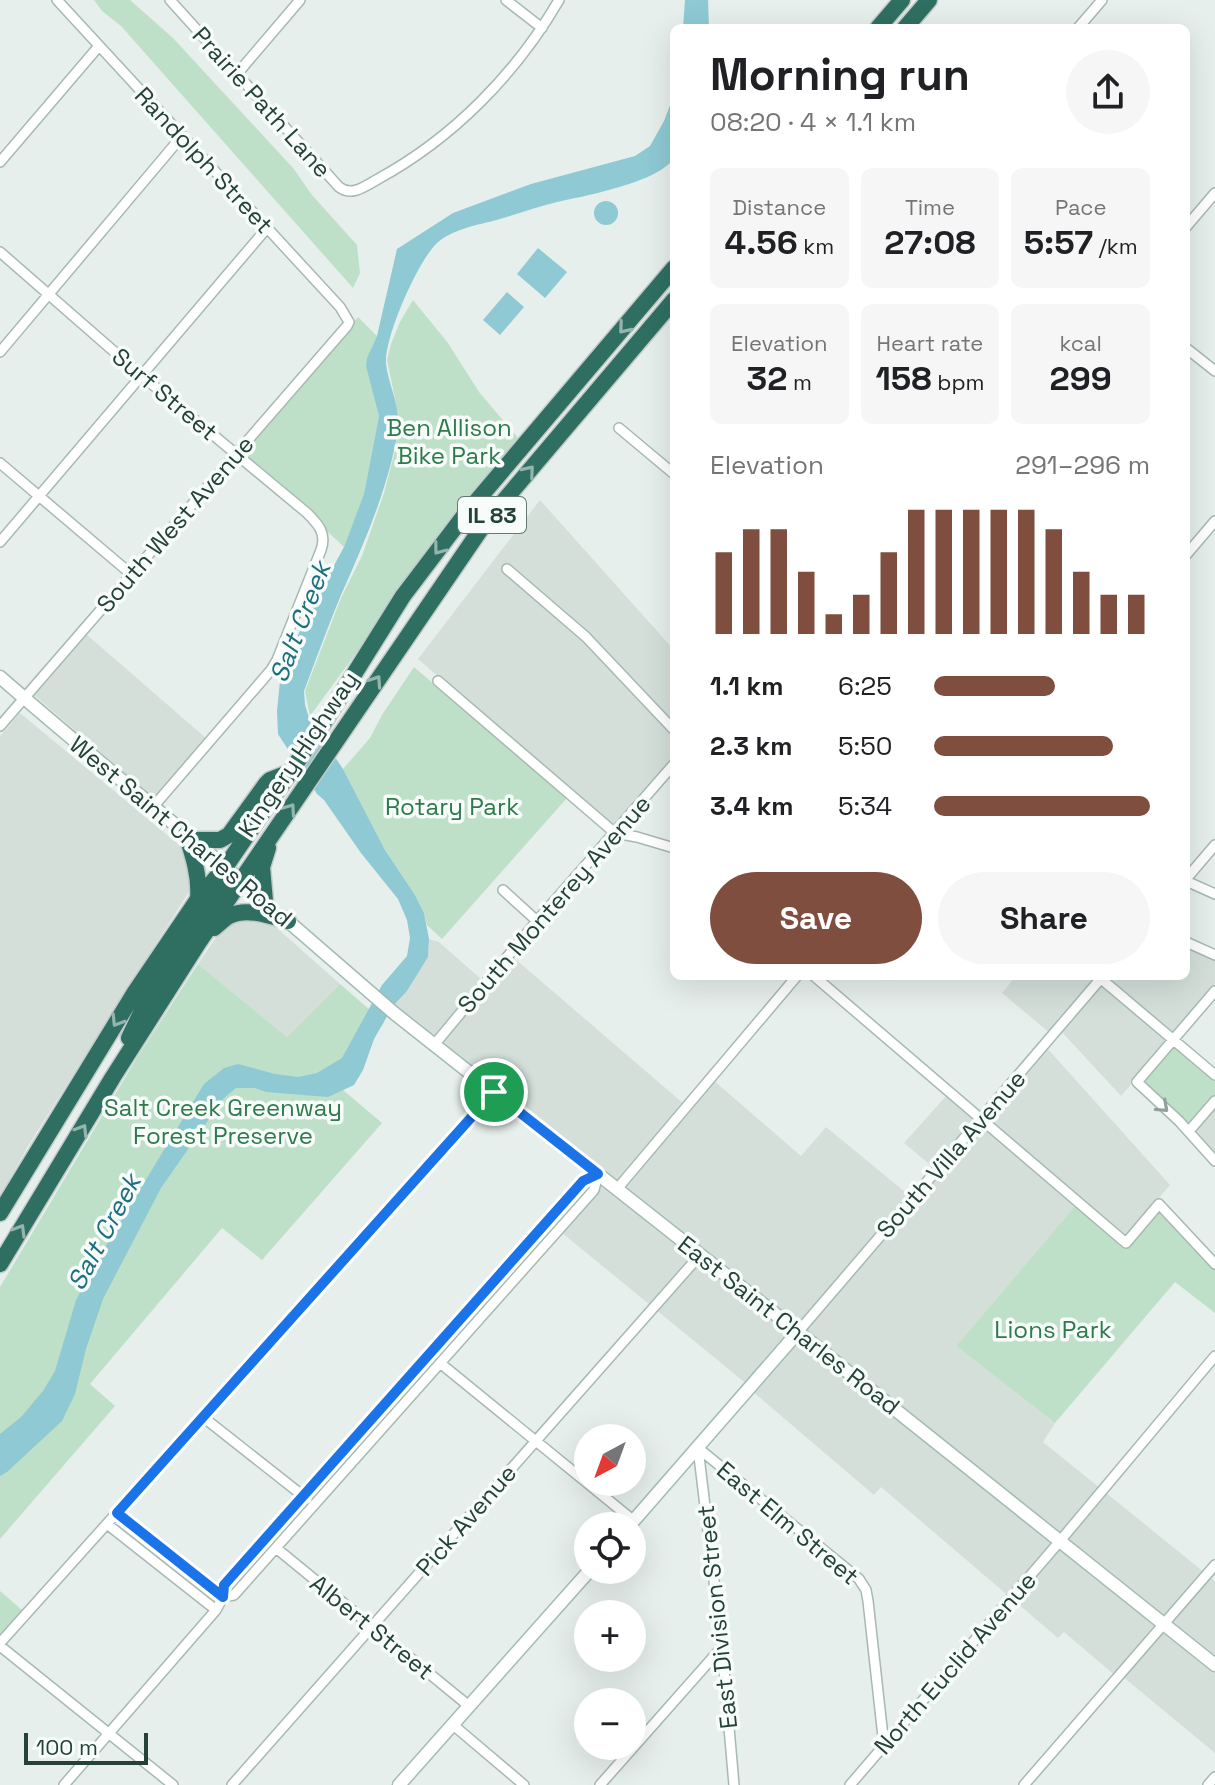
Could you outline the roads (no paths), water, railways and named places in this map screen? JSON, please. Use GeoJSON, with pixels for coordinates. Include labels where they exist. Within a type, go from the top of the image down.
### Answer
{"type":"FeatureCollection","features":[{"type":"Feature","properties":{"kind":"highway"},"geometry":{"type":"LineString","coordinates":[[881,24],[902,0]]}},
{"type":"Feature","properties":{"kind":"highway"},"geometry":{"type":"LineString","coordinates":[[908,24],[929,0]]}},
{"type":"Feature","properties":{"kind":"highway","name":"Kingery Highway"},"geometry":{"type":"LineString","coordinates":[[0,1213],[135,992],[321,727],[403,596],[463,517],[670,273]]}},
{"type":"Feature","properties":{"kind":"highway","name":"Kingery Highway"},"geometry":{"type":"LineString","coordinates":[[0,1264],[113,1077],[240,879],[485,523],[670,305]]}},
{"type":"Feature","properties":{"kind":"highway"},"geometry":{"type":"LineString","coordinates":[[198,899],[190,837],[220,840],[229,835],[266,784],[292,769]]}},
{"type":"Feature","properties":{"kind":"highway"},"geometry":{"type":"LineString","coordinates":[[265,901],[262,867],[272,835]]}},
{"type":"Feature","properties":{"kind":"highway"},"geometry":{"type":"LineString","coordinates":[[113,1077],[151,992],[221,885],[226,866]]}},
{"type":"Feature","properties":{"kind":"highway"},"geometry":{"type":"LineString","coordinates":[[203,937],[230,916],[240,913],[264,914],[288,921]]}},
{"type":"Feature","properties":{"kind":"main road","name":"West Saint Charles Road"},"geometry":{"type":"LineString","coordinates":[[0,677],[226,866],[362,987]]}},
{"type":"Feature","properties":{"kind":"main road","name":"East Saint Charles Road"},"geometry":{"type":"LineString","coordinates":[[362,987],[1215,1665]]}},
{"type":"Feature","properties":{"kind":"main road"},"geometry":{"type":"LineString","coordinates":[[642,1512],[798,1332]]}},
{"type":"Feature","properties":{"kind":"main road"},"geometry":{"type":"LineString","coordinates":[[399,1785],[578,1584]]}},
{"type":"Feature","properties":{"kind":"street","name":"Randolph Street"},"geometry":{"type":"LineString","coordinates":[[57,0],[340,307],[349,322]]}},
{"type":"Feature","properties":{"kind":"street","name":"Prairie Path Lane"},"geometry":{"type":"LineString","coordinates":[[170,0],[346,192],[360,189],[411,159],[461,120],[500,81],[542,28]]}},
{"type":"Feature","properties":{"kind":"street"},"geometry":{"type":"LineString","coordinates":[[237,74],[300,0]]}},
{"type":"Feature","properties":{"kind":"street"},"geometry":{"type":"LineString","coordinates":[[506,0],[542,28],[559,0]]}},
{"type":"Feature","properties":{"kind":"street"},"geometry":{"type":"LineString","coordinates":[[1081,24],[1102,0]]}},
{"type":"Feature","properties":{"kind":"street"},"geometry":{"type":"LineString","coordinates":[[0,162],[99,46]]}},
{"type":"Feature","properties":{"kind":"street"},"geometry":{"type":"LineString","coordinates":[[0,352],[182,136]]}},
{"type":"Feature","properties":{"kind":"street"},"geometry":{"type":"LineString","coordinates":[[1190,222],[1215,193]]}},
{"type":"Feature","properties":{"kind":"street"},"geometry":{"type":"LineString","coordinates":[[0,542],[267,228]]}},
{"type":"Feature","properties":{"kind":"street","name":"Surf Street"},"geometry":{"type":"LineString","coordinates":[[0,252],[313,519],[323,533],[271,670],[153,807]]}},
{"type":"Feature","properties":{"kind":"street","name":"South West Avenue"},"geometry":{"type":"LineString","coordinates":[[0,726],[349,322]]}},
{"type":"Feature","properties":{"kind":"street"},"geometry":{"type":"LineString","coordinates":[[1190,351],[1215,371]]}},
{"type":"Feature","properties":{"kind":"street"},"geometry":{"type":"LineString","coordinates":[[619,428],[670,471]]}},
{"type":"Feature","properties":{"kind":"street"},"geometry":{"type":"LineString","coordinates":[[0,463],[131,574]]}},
{"type":"Feature","properties":{"kind":"street"},"geometry":{"type":"LineString","coordinates":[[1190,550],[1215,521]]}},
{"type":"Feature","properties":{"kind":"street"},"geometry":{"type":"LineString","coordinates":[[507,569],[586,637],[670,726]]}},
{"type":"Feature","properties":{"kind":"street"},"geometry":{"type":"LineString","coordinates":[[438,681],[615,833],[670,847]]}},
{"type":"Feature","properties":{"kind":"street","name":"South Monterey Avenue"},"geometry":{"type":"LineString","coordinates":[[434,1045],[670,769]]}},
{"type":"Feature","properties":{"kind":"street"},"geometry":{"type":"LineString","coordinates":[[1190,875],[1215,845]]}},
{"type":"Feature","properties":{"kind":"street"},"geometry":{"type":"LineString","coordinates":[[1190,882],[1215,894]]}},
{"type":"Feature","properties":{"kind":"street"},"geometry":{"type":"LineString","coordinates":[[503,890],[537,921]]}},
{"type":"Feature","properties":{"kind":"street"},"geometry":{"type":"LineString","coordinates":[[1190,944],[1215,955]]}},
{"type":"Feature","properties":{"kind":"street"},"geometry":{"type":"LineString","coordinates":[[617,1189],[794,980]]}},
{"type":"Feature","properties":{"kind":"street"},"geometry":{"type":"LineString","coordinates":[[819,980],[1126,1243],[1159,1204],[1215,1264]]}},
{"type":"Feature","properties":{"kind":"street","name":"South Villa Avenue"},"geometry":{"type":"LineString","coordinates":[[798,1332],[1098,980]]}},
{"type":"Feature","properties":{"kind":"street"},"geometry":{"type":"LineString","coordinates":[[1104,980],[1215,1075]]}},
{"type":"Feature","properties":{"kind":"street"},"geometry":{"type":"LineString","coordinates":[[1215,991],[1137,1082],[1189,1131],[1215,1161]]}},
{"type":"Feature","properties":{"kind":"street"},"geometry":{"type":"LineString","coordinates":[[173,1785],[0,1644],[494,1092]]}},
{"type":"Feature","properties":{"kind":"street"},"geometry":{"type":"LineString","coordinates":[[1189,1131],[1215,1101]]}},
{"type":"Feature","properties":{"kind":"street"},"geometry":{"type":"LineString","coordinates":[[117,1513],[223,1597],[234,1595],[594,1190],[598,1174]]}},
{"type":"Feature","properties":{"kind":"street"},"geometry":{"type":"LineString","coordinates":[[64,1785],[216,1610],[223,1597],[224,1585],[583,1181],[598,1174]]}},
{"type":"Feature","properties":{"kind":"street","name":"Pick Avenue"},"geometry":{"type":"LineString","coordinates":[[232,1785],[700,1255]]}},
{"type":"Feature","properties":{"kind":"street","name":"North Euclid Avenue"},"geometry":{"type":"LineString","coordinates":[[850,1785],[1215,1356]]}},
{"type":"Feature","properties":{"kind":"street"},"geometry":{"type":"LineString","coordinates":[[440,1363],[537,1440],[619,1512]]}},
{"type":"Feature","properties":{"kind":"street"},"geometry":{"type":"LineString","coordinates":[[203,1417],[314,1504]]}},
{"type":"Feature","properties":{"kind":"street","name":"East Division Street"},"geometry":{"type":"LineString","coordinates":[[698,1448],[722,1647],[734,1785]]}},
{"type":"Feature","properties":{"kind":"street","name":"East Elm Street"},"geometry":{"type":"LineString","coordinates":[[698,1448],[852,1571],[866,1590],[884,1746]]}},
{"type":"Feature","properties":{"kind":"street"},"geometry":{"type":"LineString","coordinates":[[107,1524],[216,1610]]}},
{"type":"Feature","properties":{"kind":"street","name":"Albert Street"},"geometry":{"type":"LineString","coordinates":[[276,1548],[469,1706]]}},
{"type":"Feature","properties":{"kind":"street"},"geometry":{"type":"LineString","coordinates":[[1024,1785],[1215,1565]]}},
{"type":"Feature","properties":{"kind":"street"},"geometry":{"type":"LineString","coordinates":[[600,1785],[722,1647]]}},
{"type":"Feature","properties":{"kind":"street"},"geometry":{"type":"LineString","coordinates":[[452,1724],[524,1785]]}},
{"type":"Feature","properties":{"kind":"street"},"geometry":{"type":"LineString","coordinates":[[1208,1785],[1215,1777]]}},
{"type":"Feature","properties":{"kind":"water"},"geometry":{"type":"Polygon","coordinates":[[[685,0],[708,0],[709,24],[683,24],[685,0]]]}},
{"type":"Feature","properties":{"kind":"water"},"geometry":{"type":"Polygon","coordinates":[[[670,105],[670,162],[653,174],[620,187],[472,226],[443,238],[421,266],[390,336],[386,364],[398,422],[392,459],[370,528],[304,691],[309,718],[343,769],[385,850],[424,913],[429,939],[428,957],[407,991],[393,1006],[374,1039],[354,1085],[328,1097],[236,1088],[223,1099],[161,1188],[103,1299],[75,1394],[62,1421],[0,1476],[0,1434],[21,1417],[55,1371],[76,1300],[204,1084],[224,1068],[238,1064],[298,1077],[317,1073],[342,1058],[382,985],[407,956],[410,938],[407,920],[398,899],[317,794],[278,734],[277,711],[280,681],[303,623],[344,547],[364,494],[379,416],[366,366],[367,358],[377,336],[397,249],[453,213],[531,184],[635,156],[650,146],[670,105]]]}},
{"type":"Feature","properties":{"kind":"water"},"geometry":{"type":"Polygon","coordinates":[[[606,201],[617,208],[618,213],[611,224],[606,225],[595,218],[594,213],[601,202],[606,201]]]}},
{"type":"Feature","properties":{"kind":"water"},"geometry":{"type":"Polygon","coordinates":[[[538,248],[567,272],[545,298],[517,274],[538,248]]]}},
{"type":"Feature","properties":{"kind":"water"},"geometry":{"type":"Polygon","coordinates":[[[507,292],[524,307],[500,335],[483,320],[507,292]]]}},
{"type":"Feature","properties":{"kind":"park label","name":"Ben Allison Bike Park"},"geometry":{"type":"Point","coordinates":[449,441]}},
{"type":"Feature","properties":{"kind":"park label","name":"Rotary Park"},"geometry":{"type":"Point","coordinates":[452,806]}},
{"type":"Feature","properties":{"kind":"park label","name":"Salt Creek Greenway Forest Preserve"},"geometry":{"type":"Point","coordinates":[223,1121]}},
{"type":"Feature","properties":{"kind":"park label","name":"Lions Park"},"geometry":{"type":"Point","coordinates":[1053,1329]}},
{"type":"Feature","properties":{"kind":"water label","name":"Salt Creek"},"geometry":{"type":"Point","coordinates":[300,622]}},
{"type":"Feature","properties":{"kind":"water label","name":"Salt Creek"},"geometry":{"type":"Point","coordinates":[104,1232]}}]}
